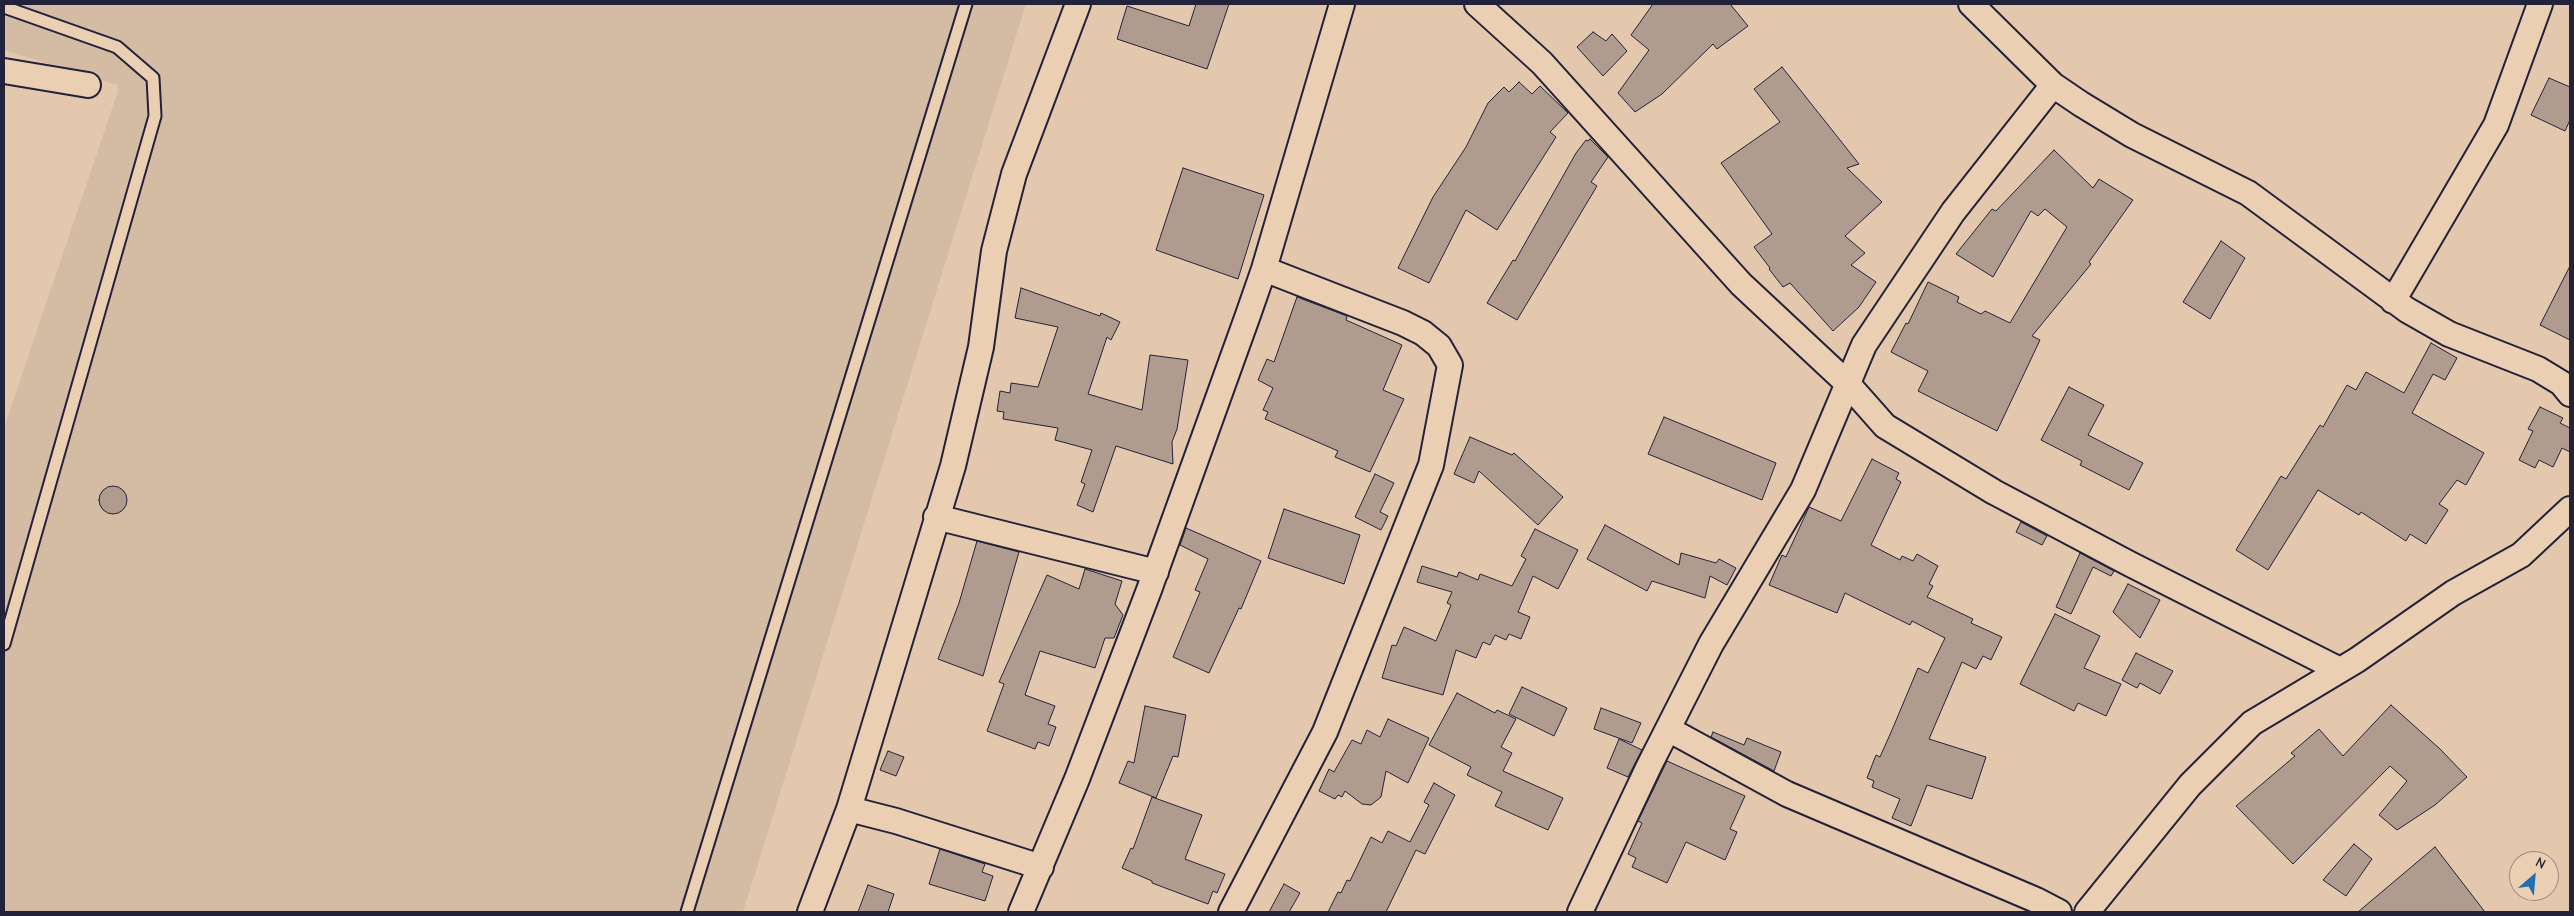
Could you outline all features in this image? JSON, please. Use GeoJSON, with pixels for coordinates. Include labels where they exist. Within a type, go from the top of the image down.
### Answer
{"type":"FeatureCollection","features":[{"type":"Feature","properties":{"kind":"street"},"geometry":{"type":"LineString","coordinates":[[810,912],[849,808],[953,466],[981,346],[994,251],[1014,174],[1078,4]]}},
{"type":"Feature","properties":{"kind":"street"},"geometry":{"type":"LineString","coordinates":[[1021,912],[1041,867],[1156,572],[1264,269],[1342,4]]}},
{"type":"Feature","properties":{"kind":"street"},"geometry":{"type":"LineString","coordinates":[[1477,4],[1542,63],[1740,284],[1847,383],[1885,426],[1994,492],[2130,564],[2340,670]]}},
{"type":"Feature","properties":{"kind":"street"},"geometry":{"type":"LineString","coordinates":[[1971,4],[2054,84],[2081,104],[2132,135],[2248,193],[2392,301],[2449,334],[2538,369],[2561,384],[2570,394]]}},
{"type":"Feature","properties":{"kind":"street"},"geometry":{"type":"LineString","coordinates":[[2392,301],[2496,124],[2540,4]]}},
{"type":"Feature","properties":{"kind":"street"},"geometry":{"type":"LineString","coordinates":[[4,71],[88,85]]}},
{"type":"Feature","properties":{"kind":"street"},"geometry":{"type":"LineString","coordinates":[[1580,912],[1668,729],[1734,602],[1803,490],[1864,344],[1942,228],[2054,84]]}},
{"type":"Feature","properties":{"kind":"street"},"geometry":{"type":"LineString","coordinates":[[1231,912],[1324,732],[1431,466],[1450,365],[1440,346],[1416,329],[1264,269]]}},
{"type":"Feature","properties":{"kind":"street"},"geometry":{"type":"LineString","coordinates":[[2087,912],[2190,785],[2252,723],[2340,670],[2453,592],[2521,555],[2570,509]]}},
{"type":"Feature","properties":{"kind":"street"},"geometry":{"type":"LineString","coordinates":[[936,517],[1156,572]]}},
{"type":"Feature","properties":{"kind":"street"},"geometry":{"type":"LineString","coordinates":[[1668,729],[1787,794],[2036,900],[2059,912]]}},
{"type":"Feature","properties":{"kind":"street"},"geometry":{"type":"LineString","coordinates":[[849,808],[1041,867]]}},
{"type":"Feature","properties":{"kind":"lane"},"geometry":{"type":"LineString","coordinates":[[687,912],[966,4]]}},
{"type":"Feature","properties":{"kind":"lane"},"geometry":{"type":"LineString","coordinates":[[4,7],[117,48],[153,78],[155,116],[4,644]]}},
{"type":"Feature","properties":{"kind":"shaded area"},"geometry":{"type":"Polygon","coordinates":[[[4,4],[1026,4],[743,912],[4,912],[4,428],[118,91],[117,85],[4,50],[4,4]]]}},
{"type":"Feature","properties":{"kind":"building"},"geometry":{"type":"Polygon","coordinates":[[[1196,4],[1229,4],[1207,69],[1117,39],[1127,6],[1189,26],[1196,4]]]}},
{"type":"Feature","properties":{"kind":"building"},"geometry":{"type":"Polygon","coordinates":[[[1653,4],[1730,4],[1748,26],[1717,49],[1713,44],[1662,94],[1635,112],[1618,93],[1649,50],[1631,35],[1653,4]]]}},
{"type":"Feature","properties":{"kind":"building"},"geometry":{"type":"Polygon","coordinates":[[[1593,32],[1606,41],[1612,34],[1627,51],[1603,76],[1577,47],[1593,32]]]}},
{"type":"Feature","properties":{"kind":"building"},"geometry":{"type":"Polygon","coordinates":[[[1782,67],[1859,164],[1847,168],[1882,202],[1845,236],[1865,253],[1851,265],[1876,282],[1859,307],[1833,331],[1790,283],[1783,287],[1754,247],[1772,234],[1721,163],[1780,122],[1754,89],[1782,67]]]}},
{"type":"Feature","properties":{"kind":"building"},"geometry":{"type":"Polygon","coordinates":[[[2549,78],[2570,87],[2570,120],[2565,131],[2531,115],[2549,78]]]}},
{"type":"Feature","properties":{"kind":"building"},"geometry":{"type":"Polygon","coordinates":[[[1519,82],[1532,94],[1540,86],[1568,113],[1550,132],[1556,137],[1497,230],[1466,210],[1429,283],[1398,268],[1433,197],[1466,147],[1488,103],[1504,87],[1509,92],[1519,82]]]}},
{"type":"Feature","properties":{"kind":"building"},"geometry":{"type":"Polygon","coordinates":[[[1590,139],[1608,157],[1591,182],[1597,186],[1517,320],[1487,303],[1513,260],[1515,261],[1576,153],[1586,140],[1590,139]]]}},
{"type":"Feature","properties":{"kind":"building"},"geometry":{"type":"Polygon","coordinates":[[[2054,150],[2093,188],[2099,179],[2133,200],[2089,262],[2091,264],[2032,336],[2040,340],[1997,431],[1918,391],[1928,371],[1891,352],[1906,323],[1908,324],[1928,282],[1959,297],[1957,302],[1981,314],[1985,311],[2010,323],[2067,227],[2045,209],[2038,216],[2031,211],[1993,277],[1956,254],[1992,209],[1996,211],[2054,150]]]}},
{"type":"Feature","properties":{"kind":"building"},"geometry":{"type":"Polygon","coordinates":[[[1183,168],[1264,195],[1238,279],[1156,250],[1183,168]]]}},
{"type":"Feature","properties":{"kind":"building"},"geometry":{"type":"Polygon","coordinates":[[[2221,241],[2245,258],[2210,319],[2183,302],[2221,241]]]}},
{"type":"Feature","properties":{"kind":"building"},"geometry":{"type":"Polygon","coordinates":[[[2570,266],[2570,340],[2540,325],[2570,266]]]}},
{"type":"Feature","properties":{"kind":"building"},"geometry":{"type":"Polygon","coordinates":[[[1021,288],[1100,316],[1101,313],[1120,322],[1111,340],[1107,337],[1088,394],[1142,410],[1150,355],[1188,360],[1177,429],[1172,442],[1173,464],[1116,446],[1093,512],[1077,505],[1085,484],[1081,482],[1092,450],[1055,440],[1058,428],[1003,419],[1004,412],[997,411],[1000,391],[1010,393],[1011,383],[1038,387],[1058,327],[1015,318],[1021,288]]]}},
{"type":"Feature","properties":{"kind":"building"},"geometry":{"type":"Polygon","coordinates":[[[1297,297],[1347,316],[1346,320],[1402,345],[1383,390],[1404,399],[1370,472],[1335,457],[1338,451],[1265,419],[1268,412],[1263,410],[1273,388],[1258,380],[1267,359],[1274,362],[1297,297]]]}},
{"type":"Feature","properties":{"kind":"building"},"geometry":{"type":"Polygon","coordinates":[[[2431,343],[2457,358],[2445,380],[2433,374],[2412,413],[2484,453],[2466,485],[2457,480],[2439,504],[2448,510],[2426,544],[2410,534],[2406,541],[2361,512],[2359,515],[2318,490],[2268,570],[2236,550],[2281,476],[2286,479],[2320,425],[2323,427],[2347,385],[2356,390],[2366,372],[2404,393],[2431,343]]]}},
{"type":"Feature","properties":{"kind":"building"},"geometry":{"type":"Polygon","coordinates":[[[2069,387],[2104,405],[2088,435],[2143,463],[2129,490],[2080,465],[2082,461],[2041,440],[2069,387]]]}},
{"type":"Feature","properties":{"kind":"building"},"geometry":{"type":"Polygon","coordinates":[[[2540,407],[2563,418],[2560,423],[2570,428],[2570,452],[2562,448],[2553,467],[2539,460],[2535,468],[2519,460],[2533,431],[2528,429],[2540,407]]]}},
{"type":"Feature","properties":{"kind":"building"},"geometry":{"type":"Polygon","coordinates":[[[1664,417],[1776,463],[1762,500],[1648,454],[1664,417]]]}},
{"type":"Feature","properties":{"kind":"building"},"geometry":{"type":"Polygon","coordinates":[[[1470,437],[1512,455],[1514,453],[1563,497],[1538,525],[1479,471],[1474,483],[1454,474],[1470,437]]]}},
{"type":"Feature","properties":{"kind":"building"},"geometry":{"type":"Polygon","coordinates":[[[1872,459],[1899,473],[1896,479],[1901,482],[1871,545],[1900,560],[1902,556],[1913,561],[1917,554],[1938,566],[1929,584],[1933,586],[1927,597],[1973,619],[1971,623],[2002,637],[1991,660],[1983,656],[1976,669],[1962,662],[1929,739],[1986,757],[1972,799],[1927,785],[1911,826],[1892,818],[1900,799],[1872,787],[1874,781],[1867,778],[1876,755],[1880,757],[1918,668],[1928,673],[1945,638],[1912,621],[1910,625],[1845,593],[1837,613],[1769,585],[1782,555],[1786,557],[1809,507],[1841,521],[1872,459]]]}},
{"type":"Feature","properties":{"kind":"building"},"geometry":{"type":"Polygon","coordinates":[[[1375,474],[1394,483],[1380,512],[1388,516],[1381,530],[1355,517],[1375,474]]]}},
{"type":"Feature","properties":{"kind":"building"},"geometry":{"type":"Polygon","coordinates":[[[113,486],[123,490],[127,500],[123,510],[113,514],[103,510],[99,500],[103,490],[113,486]]]}},
{"type":"Feature","properties":{"kind":"building"},"geometry":{"type":"Polygon","coordinates":[[[1284,509],[1360,535],[1344,584],[1268,558],[1284,509]]]}},
{"type":"Feature","properties":{"kind":"building"},"geometry":{"type":"Polygon","coordinates":[[[2021,522],[2047,536],[2042,545],[2016,532],[2021,522]]]}},
{"type":"Feature","properties":{"kind":"building"},"geometry":{"type":"Polygon","coordinates":[[[1605,525],[1679,565],[1681,553],[1716,563],[1719,559],[1736,568],[1727,585],[1710,576],[1705,598],[1652,581],[1647,591],[1587,559],[1605,525]]]}},
{"type":"Feature","properties":{"kind":"building"},"geometry":{"type":"Polygon","coordinates":[[[1186,528],[1261,561],[1241,609],[1239,608],[1209,673],[1173,657],[1200,592],[1195,590],[1208,559],[1180,545],[1186,528]]]}},
{"type":"Feature","properties":{"kind":"building"},"geometry":{"type":"Polygon","coordinates":[[[1535,529],[1578,550],[1558,589],[1533,576],[1518,612],[1530,617],[1521,639],[1509,634],[1506,640],[1495,635],[1490,645],[1483,642],[1476,658],[1456,650],[1443,695],[1382,678],[1392,645],[1396,646],[1404,627],[1436,641],[1451,605],[1447,603],[1452,592],[1417,582],[1422,566],[1457,577],[1459,572],[1478,580],[1480,574],[1512,586],[1526,559],[1521,556],[1535,529]]]}},
{"type":"Feature","properties":{"kind":"building"},"geometry":{"type":"Polygon","coordinates":[[[977,541],[1019,552],[983,676],[938,659],[959,603],[977,541]]]}},
{"type":"Feature","properties":{"kind":"building"},"geometry":{"type":"Polygon","coordinates":[[[2080,553],[2114,571],[2111,576],[2093,567],[2071,614],[2056,607],[2080,553]]]}},
{"type":"Feature","properties":{"kind":"building"},"geometry":{"type":"Polygon","coordinates":[[[1085,569],[1122,581],[1115,604],[1123,615],[1114,638],[1105,638],[1095,668],[1040,651],[1025,695],[1055,706],[1048,724],[1056,727],[1049,746],[1038,742],[1035,749],[987,731],[1004,684],[999,682],[1047,575],[1079,589],[1085,569]]]}},
{"type":"Feature","properties":{"kind":"building"},"geometry":{"type":"Polygon","coordinates":[[[2128,584],[2160,600],[2140,638],[2113,612],[2128,584]]]}},
{"type":"Feature","properties":{"kind":"building"},"geometry":{"type":"Polygon","coordinates":[[[2055,614],[2100,636],[2084,668],[2121,684],[2106,716],[2078,703],[2074,711],[2020,684],[2055,614]]]}},
{"type":"Feature","properties":{"kind":"building"},"geometry":{"type":"Polygon","coordinates":[[[2136,653],[2173,671],[2160,694],[2140,683],[2137,688],[2122,680],[2136,653]]]}},
{"type":"Feature","properties":{"kind":"building"},"geometry":{"type":"Polygon","coordinates":[[[1522,687],[1567,708],[1554,736],[1509,714],[1522,687]]]}},
{"type":"Feature","properties":{"kind":"building"},"geometry":{"type":"Polygon","coordinates":[[[1457,693],[1495,713],[1497,710],[1516,719],[1501,747],[1512,753],[1503,771],[1563,798],[1548,830],[1495,806],[1502,792],[1467,775],[1471,767],[1429,745],[1457,693]]]}},
{"type":"Feature","properties":{"kind":"building"},"geometry":{"type":"Polygon","coordinates":[[[2391,705],[2440,749],[2467,777],[2435,805],[2397,830],[2379,815],[2407,781],[2390,766],[2293,864],[2236,806],[2295,756],[2291,753],[2319,729],[2343,756],[2391,705]]]}},
{"type":"Feature","properties":{"kind":"building"},"geometry":{"type":"Polygon","coordinates":[[[1145,706],[1186,715],[1178,757],[1173,756],[1156,798],[1119,783],[1128,761],[1134,763],[1145,706]]]}},
{"type":"Feature","properties":{"kind":"building"},"geometry":{"type":"Polygon","coordinates":[[[1601,708],[1641,723],[1632,743],[1594,729],[1601,708]]]}},
{"type":"Feature","properties":{"kind":"building"},"geometry":{"type":"Polygon","coordinates":[[[1388,719],[1429,738],[1408,783],[1386,771],[1381,797],[1371,805],[1362,804],[1345,791],[1342,797],[1338,795],[1335,799],[1319,791],[1329,769],[1334,772],[1352,740],[1361,744],[1367,730],[1380,737],[1388,719]]]}},
{"type":"Feature","properties":{"kind":"building"},"geometry":{"type":"Polygon","coordinates":[[[1713,732],[1744,745],[1747,738],[1781,752],[1774,771],[1711,737],[1713,732]]]}},
{"type":"Feature","properties":{"kind":"building"},"geometry":{"type":"Polygon","coordinates":[[[1619,739],[1642,750],[1628,777],[1607,768],[1619,739]]]}},
{"type":"Feature","properties":{"kind":"building"},"geometry":{"type":"Polygon","coordinates":[[[888,751],[904,757],[896,776],[880,770],[888,751]]]}},
{"type":"Feature","properties":{"kind":"building"},"geometry":{"type":"Polygon","coordinates":[[[1667,761],[1745,796],[1730,829],[1737,832],[1725,860],[1686,842],[1667,883],[1632,867],[1636,858],[1628,854],[1642,823],[1638,821],[1667,761]]]}},
{"type":"Feature","properties":{"kind":"building"},"geometry":{"type":"Polygon","coordinates":[[[1434,783],[1455,795],[1425,854],[1416,850],[1386,912],[1328,912],[1338,892],[1341,893],[1347,880],[1350,881],[1371,837],[1382,843],[1388,831],[1410,842],[1429,805],[1424,802],[1434,783]]]}},
{"type":"Feature","properties":{"kind":"building"},"geometry":{"type":"Polygon","coordinates":[[[1152,797],[1202,815],[1185,859],[1225,874],[1217,893],[1213,891],[1208,904],[1152,883],[1152,881],[1122,868],[1131,848],[1133,849],[1152,797]]]}},
{"type":"Feature","properties":{"kind":"building"},"geometry":{"type":"Polygon","coordinates":[[[2354,844],[2372,859],[2346,896],[2323,880],[2354,844]]]}},
{"type":"Feature","properties":{"kind":"building"},"geometry":{"type":"Polygon","coordinates":[[[2435,847],[2485,912],[2358,912],[2435,847]]]}},
{"type":"Feature","properties":{"kind":"building"},"geometry":{"type":"Polygon","coordinates":[[[940,849],[985,864],[982,872],[993,876],[985,901],[929,884],[940,849]]]}},
{"type":"Feature","properties":{"kind":"building"},"geometry":{"type":"Polygon","coordinates":[[[1284,884],[1300,893],[1289,912],[1269,912],[1284,884]]]}},
{"type":"Feature","properties":{"kind":"building"},"geometry":{"type":"Polygon","coordinates":[[[868,885],[894,894],[888,912],[858,912],[868,885]]]}}]}
